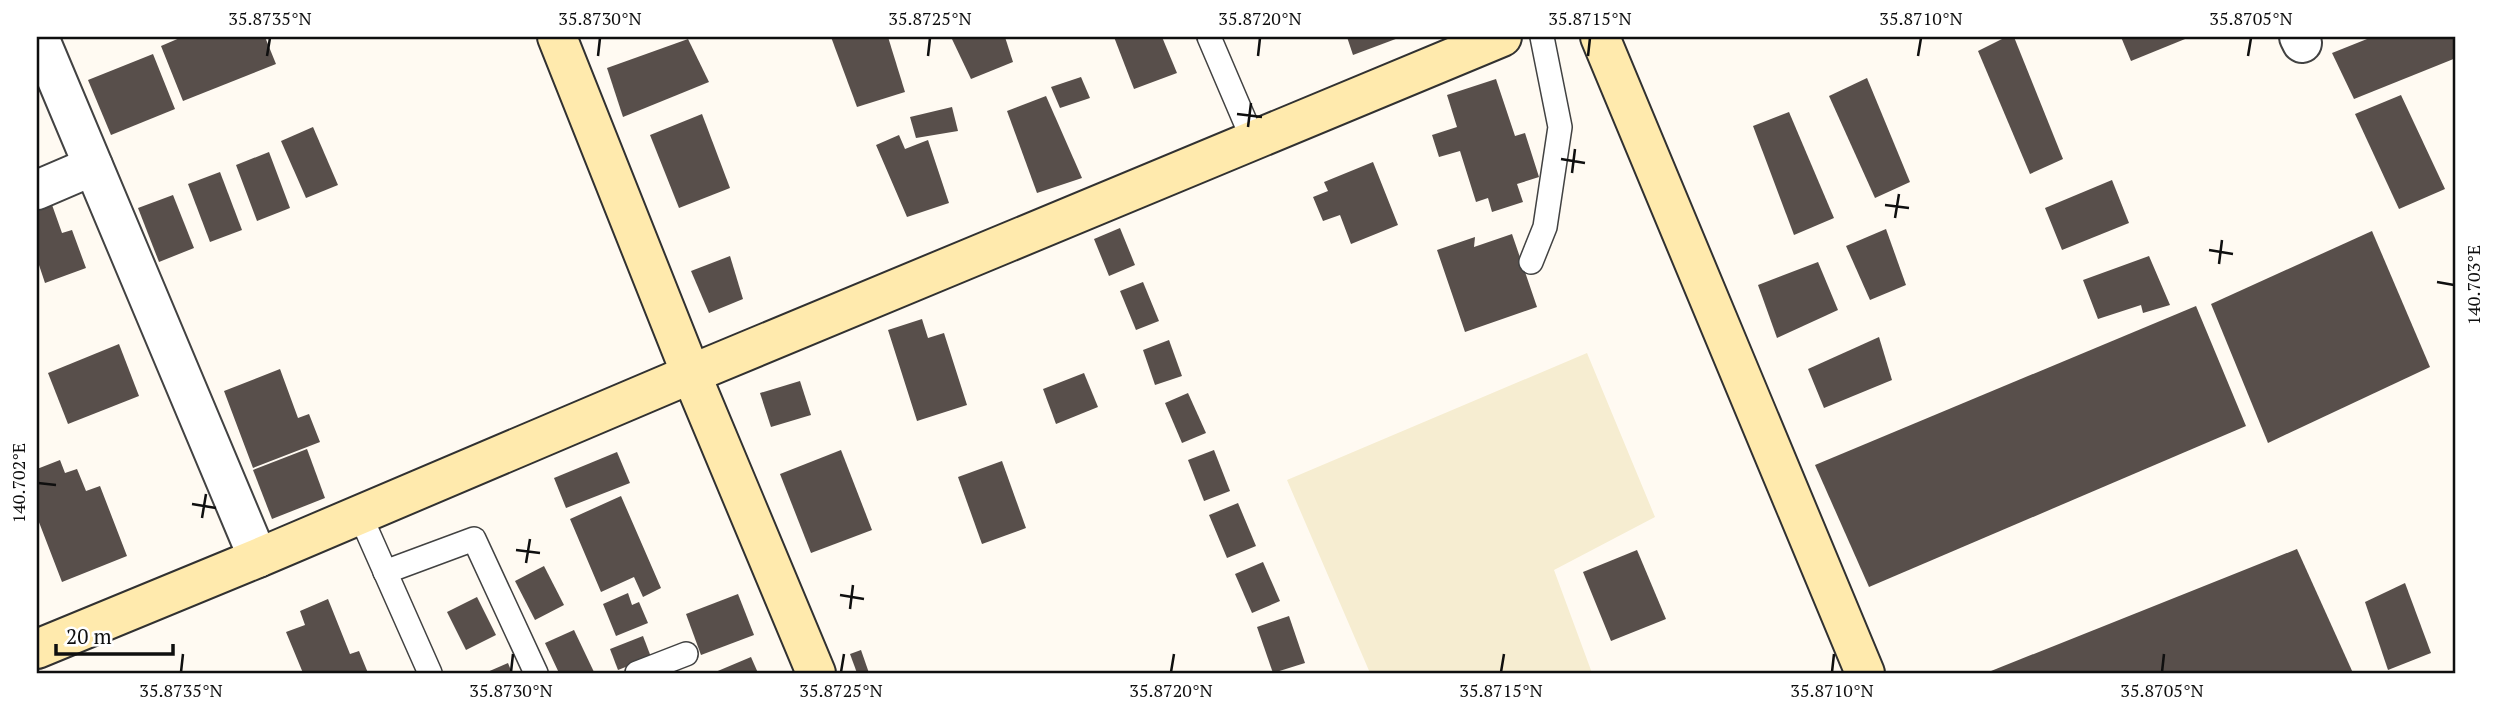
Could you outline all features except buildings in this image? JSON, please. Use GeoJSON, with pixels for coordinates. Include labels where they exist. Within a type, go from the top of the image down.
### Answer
{"type":"FeatureCollection","features":[{"type":"Feature","properties":{"kind":"street"},"geometry":{"type":"LineString","coordinates":[[40,37],[257,558]]}},
{"type":"Feature","properties":{"kind":"street"},"geometry":{"type":"LineString","coordinates":[[557,37],[691,374],[816,673]]}},
{"type":"Feature","properties":{"kind":"street"},"geometry":{"type":"LineString","coordinates":[[37,649],[1502,37]]}},
{"type":"Feature","properties":{"kind":"street"},"geometry":{"type":"LineString","coordinates":[[1600,37],[1865,673]]}},
{"type":"Feature","properties":{"kind":"street"},"geometry":{"type":"LineString","coordinates":[[37,190],[93,166]]}},
{"type":"Feature","properties":{"kind":"lane"},"geometry":{"type":"LineString","coordinates":[[1209,37],[1253,141]]}},
{"type":"Feature","properties":{"kind":"lane"},"geometry":{"type":"LineString","coordinates":[[1531,262],[1545,227],[1560,127],[1542,37]]}},
{"type":"Feature","properties":{"kind":"lane"},"geometry":{"type":"LineString","coordinates":[[360,515],[430,673]]}},
{"type":"Feature","properties":{"kind":"lane"},"geometry":{"type":"LineString","coordinates":[[385,572],[474,539],[536,673]]}},
{"type":"Feature","properties":{"kind":"lane"},"geometry":{"type":"LineString","coordinates":[[637,673],[686,654]]}},
{"type":"Feature","properties":{"kind":"shaded area"},"geometry":{"type":"Polygon","coordinates":[[[1587,353],[1655,517],[1554,570],[1592,673],[1370,673],[1287,480],[1587,353]]]}}]}
